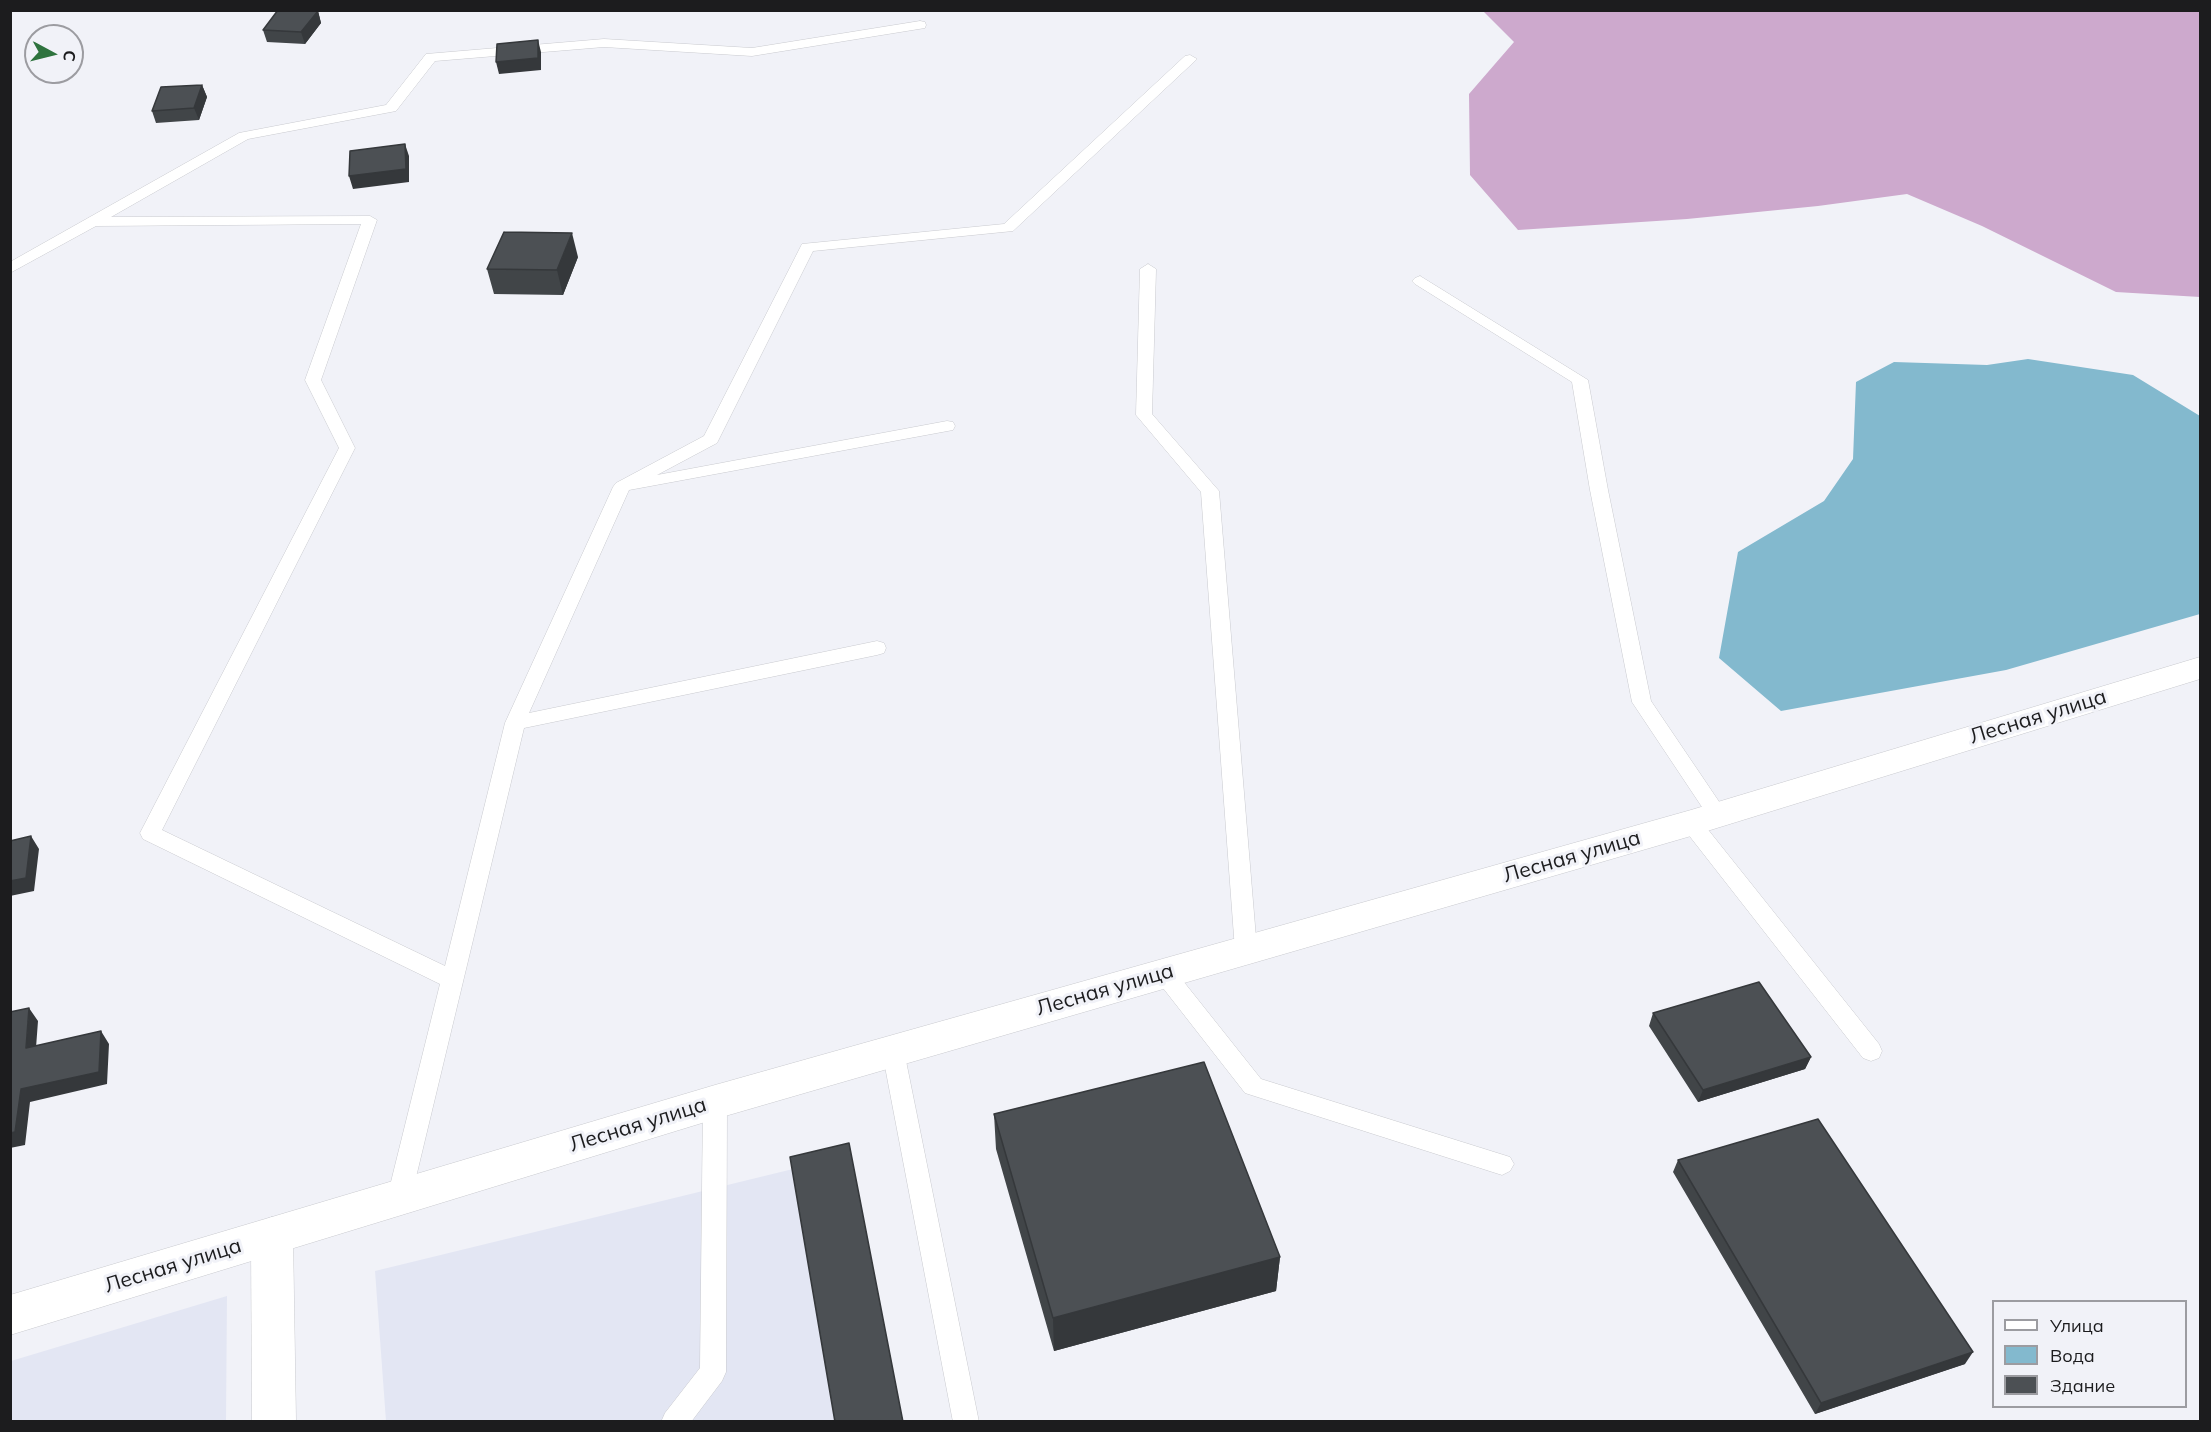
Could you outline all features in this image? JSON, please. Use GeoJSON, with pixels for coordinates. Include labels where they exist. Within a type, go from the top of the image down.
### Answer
{"type":"FeatureCollection","features":[{"type":"Feature","properties":{"kind":"street","name":"Лесная улица"},"geometry":{"type":"LineString","coordinates":[[10,1315],[715,1102],[1704,819],[2200,668]]}},
{"type":"Feature","properties":{"kind":"street"},"geometry":{"type":"LineString","coordinates":[[272,1236],[274,1422]]}},
{"type":"Feature","properties":{"kind":"lane"},"geometry":{"type":"LineString","coordinates":[[10,269],[244,136],[391,108],[431,57],[604,43],[752,52],[920,25]]}},
{"type":"Feature","properties":{"kind":"lane"},"geometry":{"type":"LineString","coordinates":[[399,1198],[515,723],[622,487],[711,439],[807,247],[1008,228],[1190,59]]}},
{"type":"Feature","properties":{"kind":"lane"},"geometry":{"type":"LineString","coordinates":[[94,222],[370,220],[313,380],[347,448],[150,833],[452,980]]}},
{"type":"Feature","properties":{"kind":"lane"},"geometry":{"type":"LineString","coordinates":[[1148,269],[1144,415],[1210,491],[1246,950]]}},
{"type":"Feature","properties":{"kind":"lane"},"geometry":{"type":"LineString","coordinates":[[1420,281],[1580,380],[1599,490],[1642,702],[1704,819],[1871,1052]]}},
{"type":"Feature","properties":{"kind":"lane"},"geometry":{"type":"LineString","coordinates":[[622,487],[947,426]]}},
{"type":"Feature","properties":{"kind":"lane"},"geometry":{"type":"LineString","coordinates":[[515,723],[877,648]]}},
{"type":"Feature","properties":{"kind":"lane"},"geometry":{"type":"LineString","coordinates":[[1164,973],[1253,1086],[1502,1164]]}},
{"type":"Feature","properties":{"kind":"lane"},"geometry":{"type":"LineString","coordinates":[[893,1051],[966,1422]]}},
{"type":"Feature","properties":{"kind":"lane"},"geometry":{"type":"LineString","coordinates":[[674,1422],[713,1372],[715,1102]]}},
{"type":"Feature","properties":{"kind":"shaded area"},"geometry":{"type":"Polygon","coordinates":[[[1483,11],[2200,11],[2200,297],[2116,292],[1982,226],[1907,194],[1818,206],[1687,219],[1518,230],[1470,175],[1469,94],[1514,42],[1483,11]]]}},
{"type":"Feature","properties":{"kind":"shaded area"},"geometry":{"type":"Polygon","coordinates":[[[793,1169],[835,1421],[386,1421],[375,1271],[793,1169]]]}},
{"type":"Feature","properties":{"kind":"shaded area"},"geometry":{"type":"Polygon","coordinates":[[[227,1296],[226,1421],[11,1421],[11,1361],[227,1296]]]}},
{"type":"Feature","properties":{"kind":"water"},"geometry":{"type":"Polygon","coordinates":[[[2028,359],[2133,375],[2200,416],[2200,614],[2006,670],[1781,711],[1719,658],[1738,552],[1824,501],[1853,459],[1856,382],[1894,362],[1987,365],[2028,359]]]}},
{"type":"Feature","properties":{"kind":"building"},"geometry":{"type":"Polygon","coordinates":[[[278,10],[318,11],[301,32],[263,30],[278,10]]]}},
{"type":"Feature","properties":{"kind":"building"},"geometry":{"type":"Polygon","coordinates":[[[538,40],[538,58],[496,62],[497,44],[538,40]]]}},
{"type":"Feature","properties":{"kind":"building"},"geometry":{"type":"Polygon","coordinates":[[[202,85],[194,108],[152,111],[161,87],[202,85]]]}},
{"type":"Feature","properties":{"kind":"building"},"geometry":{"type":"Polygon","coordinates":[[[405,144],[406,169],[349,176],[350,151],[405,144]]]}},
{"type":"Feature","properties":{"kind":"building"},"geometry":{"type":"Polygon","coordinates":[[[504,232],[572,233],[557,270],[487,269],[504,232]]]}},
{"type":"Feature","properties":{"kind":"building"},"geometry":{"type":"Polygon","coordinates":[[[31,836],[26,878],[10,881],[10,841],[31,836]]]}},
{"type":"Feature","properties":{"kind":"building"},"geometry":{"type":"Polygon","coordinates":[[[1759,982],[1811,1057],[1703,1090],[1653,1013],[1759,982]]]}},
{"type":"Feature","properties":{"kind":"building"},"geometry":{"type":"Polygon","coordinates":[[[29,1008],[26,1048],[101,1031],[99,1072],[21,1089],[15,1132],[10,1133],[10,1012],[29,1008]]]}},
{"type":"Feature","properties":{"kind":"building"},"geometry":{"type":"Polygon","coordinates":[[[1204,1062],[1280,1257],[1053,1318],[994,1114],[1204,1062]]]}},
{"type":"Feature","properties":{"kind":"building"},"geometry":{"type":"Polygon","coordinates":[[[1818,1119],[1973,1352],[1821,1403],[1678,1160],[1818,1119]]]}},
{"type":"Feature","properties":{"kind":"building"},"geometry":{"type":"Polygon","coordinates":[[[849,1143],[903,1422],[835,1422],[790,1157],[849,1143]]]}}]}
